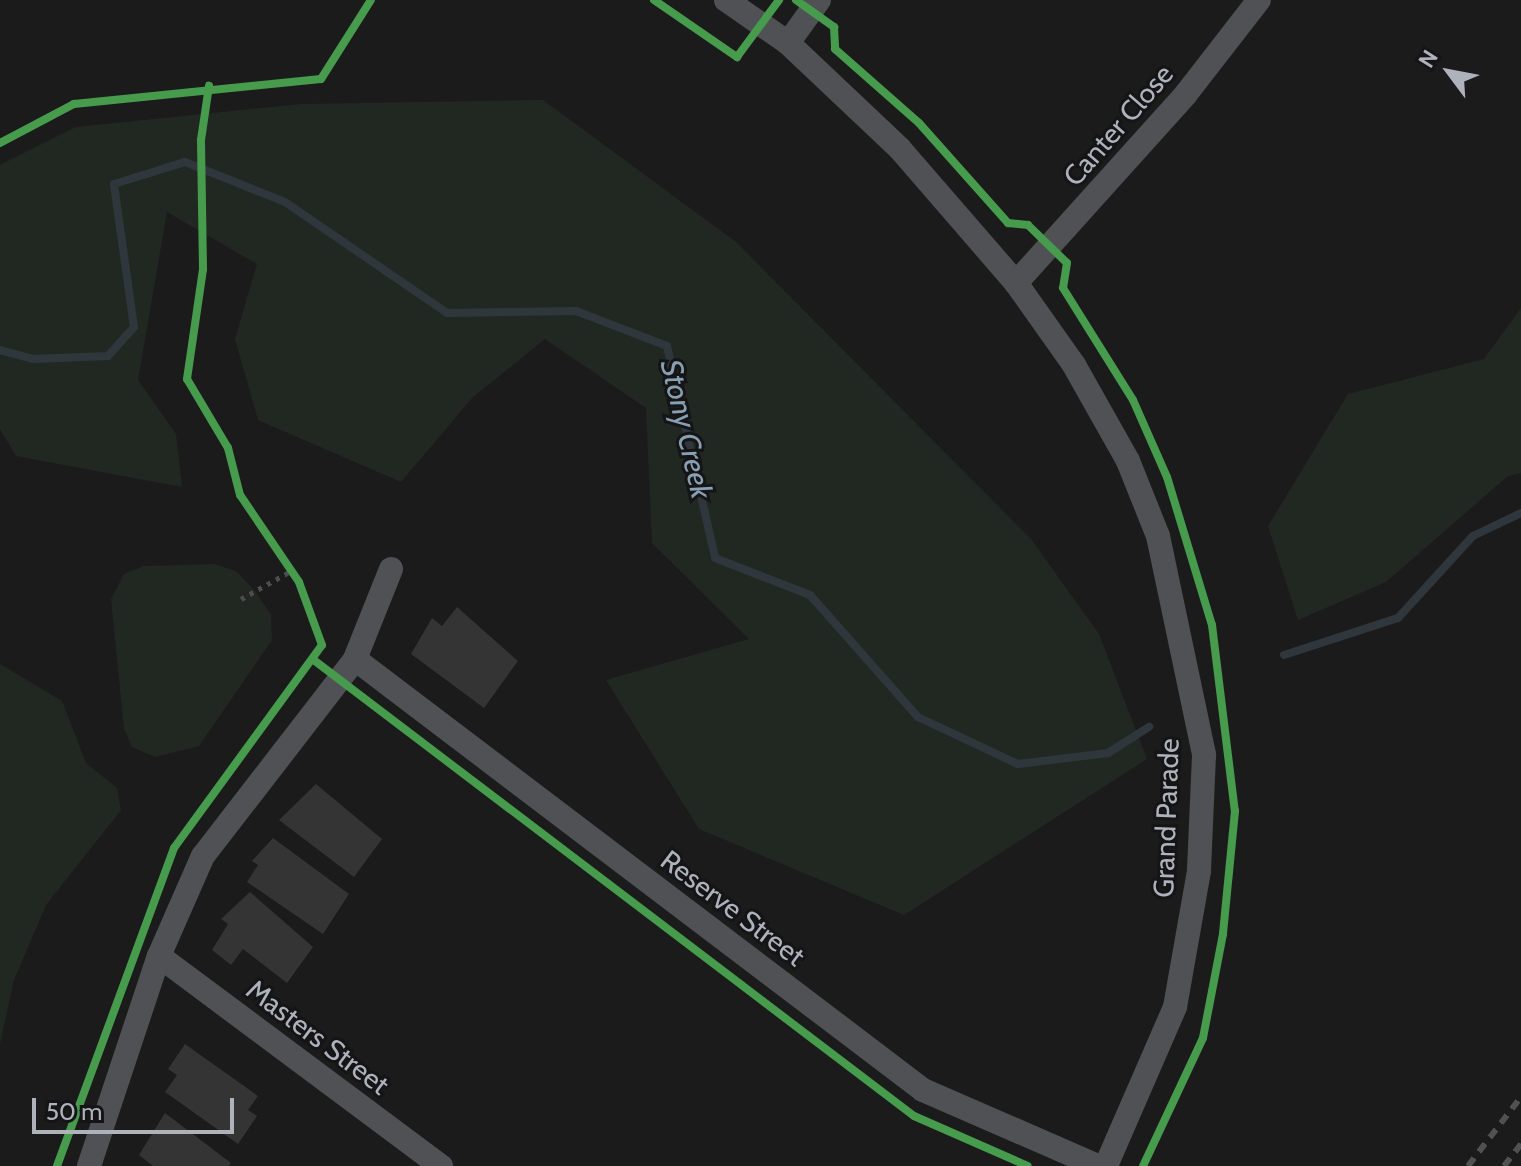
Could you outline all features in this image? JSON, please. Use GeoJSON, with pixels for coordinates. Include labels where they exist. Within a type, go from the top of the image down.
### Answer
{"type":"FeatureCollection","features":[{"type":"Feature","properties":{"kind":"street","name":"Grand Parade"},"geometry":{"type":"LineString","coordinates":[[726,0],[788,43],[900,149],[1016,283],[1089,393],[1158,536],[1204,755],[1199,871],[1175,1007],[1106,1166]]}},
{"type":"Feature","properties":{"kind":"street"},"geometry":{"type":"LineString","coordinates":[[788,43],[819,0]]}},
{"type":"Feature","properties":{"kind":"street","name":"Canter Close"},"geometry":{"type":"LineString","coordinates":[[1016,283],[1186,94],[1259,0]]}},
{"type":"Feature","properties":{"kind":"street"},"geometry":{"type":"LineString","coordinates":[[89,1166],[159,956],[203,856],[355,659],[391,569]]}},
{"type":"Feature","properties":{"kind":"street","name":"Reserve Street"},"geometry":{"type":"LineString","coordinates":[[355,659],[923,1090],[1098,1166]]}},
{"type":"Feature","properties":{"kind":"street","name":"Masters Street"},"geometry":{"type":"LineString","coordinates":[[159,956],[441,1166]]}},
{"type":"Feature","properties":{"kind":"path"},"geometry":{"type":"LineString","coordinates":[[283,558],[299,582]]}},
{"type":"Feature","properties":{"kind":"path"},"geometry":{"type":"LineString","coordinates":[[241,599],[291,571]]}},
{"type":"Feature","properties":{"kind":"shaded area"},"geometry":{"type":"Polygon","coordinates":[[[543,100],[736,242],[1031,539],[1099,634],[1147,759],[904,915],[699,829],[606,680],[749,639],[652,543],[646,408],[545,339],[472,398],[401,482],[258,420],[235,339],[257,264],[167,212],[138,380],[176,434],[182,487],[16,456],[0,429],[0,165],[76,127],[301,104],[543,100]]]}},
{"type":"Feature","properties":{"kind":"shaded area"},"geometry":{"type":"Polygon","coordinates":[[[1521,308],[1521,473],[1508,476],[1386,582],[1298,620],[1268,526],[1348,394],[1484,359],[1521,308]]]}},
{"type":"Feature","properties":{"kind":"shaded area"},"geometry":{"type":"Polygon","coordinates":[[[214,564],[236,571],[256,592],[271,615],[272,640],[199,746],[155,757],[132,747],[124,729],[111,599],[124,574],[144,566],[214,564]]]}},
{"type":"Feature","properties":{"kind":"shaded area"},"geometry":{"type":"Polygon","coordinates":[[[0,664],[62,701],[86,763],[117,788],[121,810],[46,905],[14,980],[0,1044],[0,664]]]}},
{"type":"Feature","properties":{"kind":"building"},"geometry":{"type":"Polygon","coordinates":[[[457,607],[518,661],[484,708],[411,654],[432,618],[442,626],[457,607]]]}},
{"type":"Feature","properties":{"kind":"building"},"geometry":{"type":"Polygon","coordinates":[[[316,784],[382,839],[354,877],[279,820],[316,784]]]}},
{"type":"Feature","properties":{"kind":"building"},"geometry":{"type":"Polygon","coordinates":[[[273,838],[349,894],[323,934],[247,882],[258,865],[252,861],[273,838]]]}},
{"type":"Feature","properties":{"kind":"building"},"geometry":{"type":"Polygon","coordinates":[[[250,892],[313,947],[287,983],[243,949],[231,965],[212,950],[228,924],[221,919],[250,892]]]}},
{"type":"Feature","properties":{"kind":"building"},"geometry":{"type":"Polygon","coordinates":[[[185,1044],[258,1096],[248,1110],[257,1116],[238,1144],[165,1092],[177,1075],[168,1069],[185,1044]]]}},
{"type":"Feature","properties":{"kind":"building"},"geometry":{"type":"Polygon","coordinates":[[[165,1113],[231,1163],[229,1166],[153,1166],[139,1155],[165,1113]]]}},
{"type":"Feature","properties":{"kind":"waterway","name":"Stony Creek"},"geometry":{"type":"LineString","coordinates":[[0,350],[34,359],[108,356],[134,327],[114,184],[185,162],[285,202],[447,313],[576,311],[667,346],[715,558],[810,595],[918,717],[1018,764],[1108,753],[1149,727]]}},
{"type":"Feature","properties":{"kind":"waterway","name":"Stony Creek"},"geometry":{"type":"LineString","coordinates":[[1284,655],[1398,618],[1473,536],[1521,513]]}},
{"type":"Feature","properties":{"kind":"railway"},"geometry":{"type":"LineString","coordinates":[[1468,1166],[1521,1097]]}},
{"type":"Feature","properties":{"kind":"railway"},"geometry":{"type":"LineString","coordinates":[[1504,1166],[1521,1144]]}},
{"type":"Feature","properties":{"kind":"cycle path"},"geometry":{"type":"LineString","coordinates":[[0,143],[74,104],[321,79],[371,0]]}},
{"type":"Feature","properties":{"kind":"cycle path"},"geometry":{"type":"LineString","coordinates":[[654,0],[737,57],[779,0]]}},
{"type":"Feature","properties":{"kind":"cycle path"},"geometry":{"type":"LineString","coordinates":[[796,0],[834,27],[835,49],[919,123],[1008,223],[1028,225],[1067,263],[1063,288],[1133,400],[1167,477],[1212,625],[1235,811],[1223,934],[1203,1038],[1143,1166]]}},
{"type":"Feature","properties":{"kind":"cycle path"},"geometry":{"type":"LineString","coordinates":[[57,1166],[174,848],[322,645],[299,582],[240,495],[228,448],[187,379],[203,269],[201,140],[209,86]]}},
{"type":"Feature","properties":{"kind":"cycle path"},"geometry":{"type":"LineString","coordinates":[[315,661],[914,1116],[1028,1166]]}}]}
